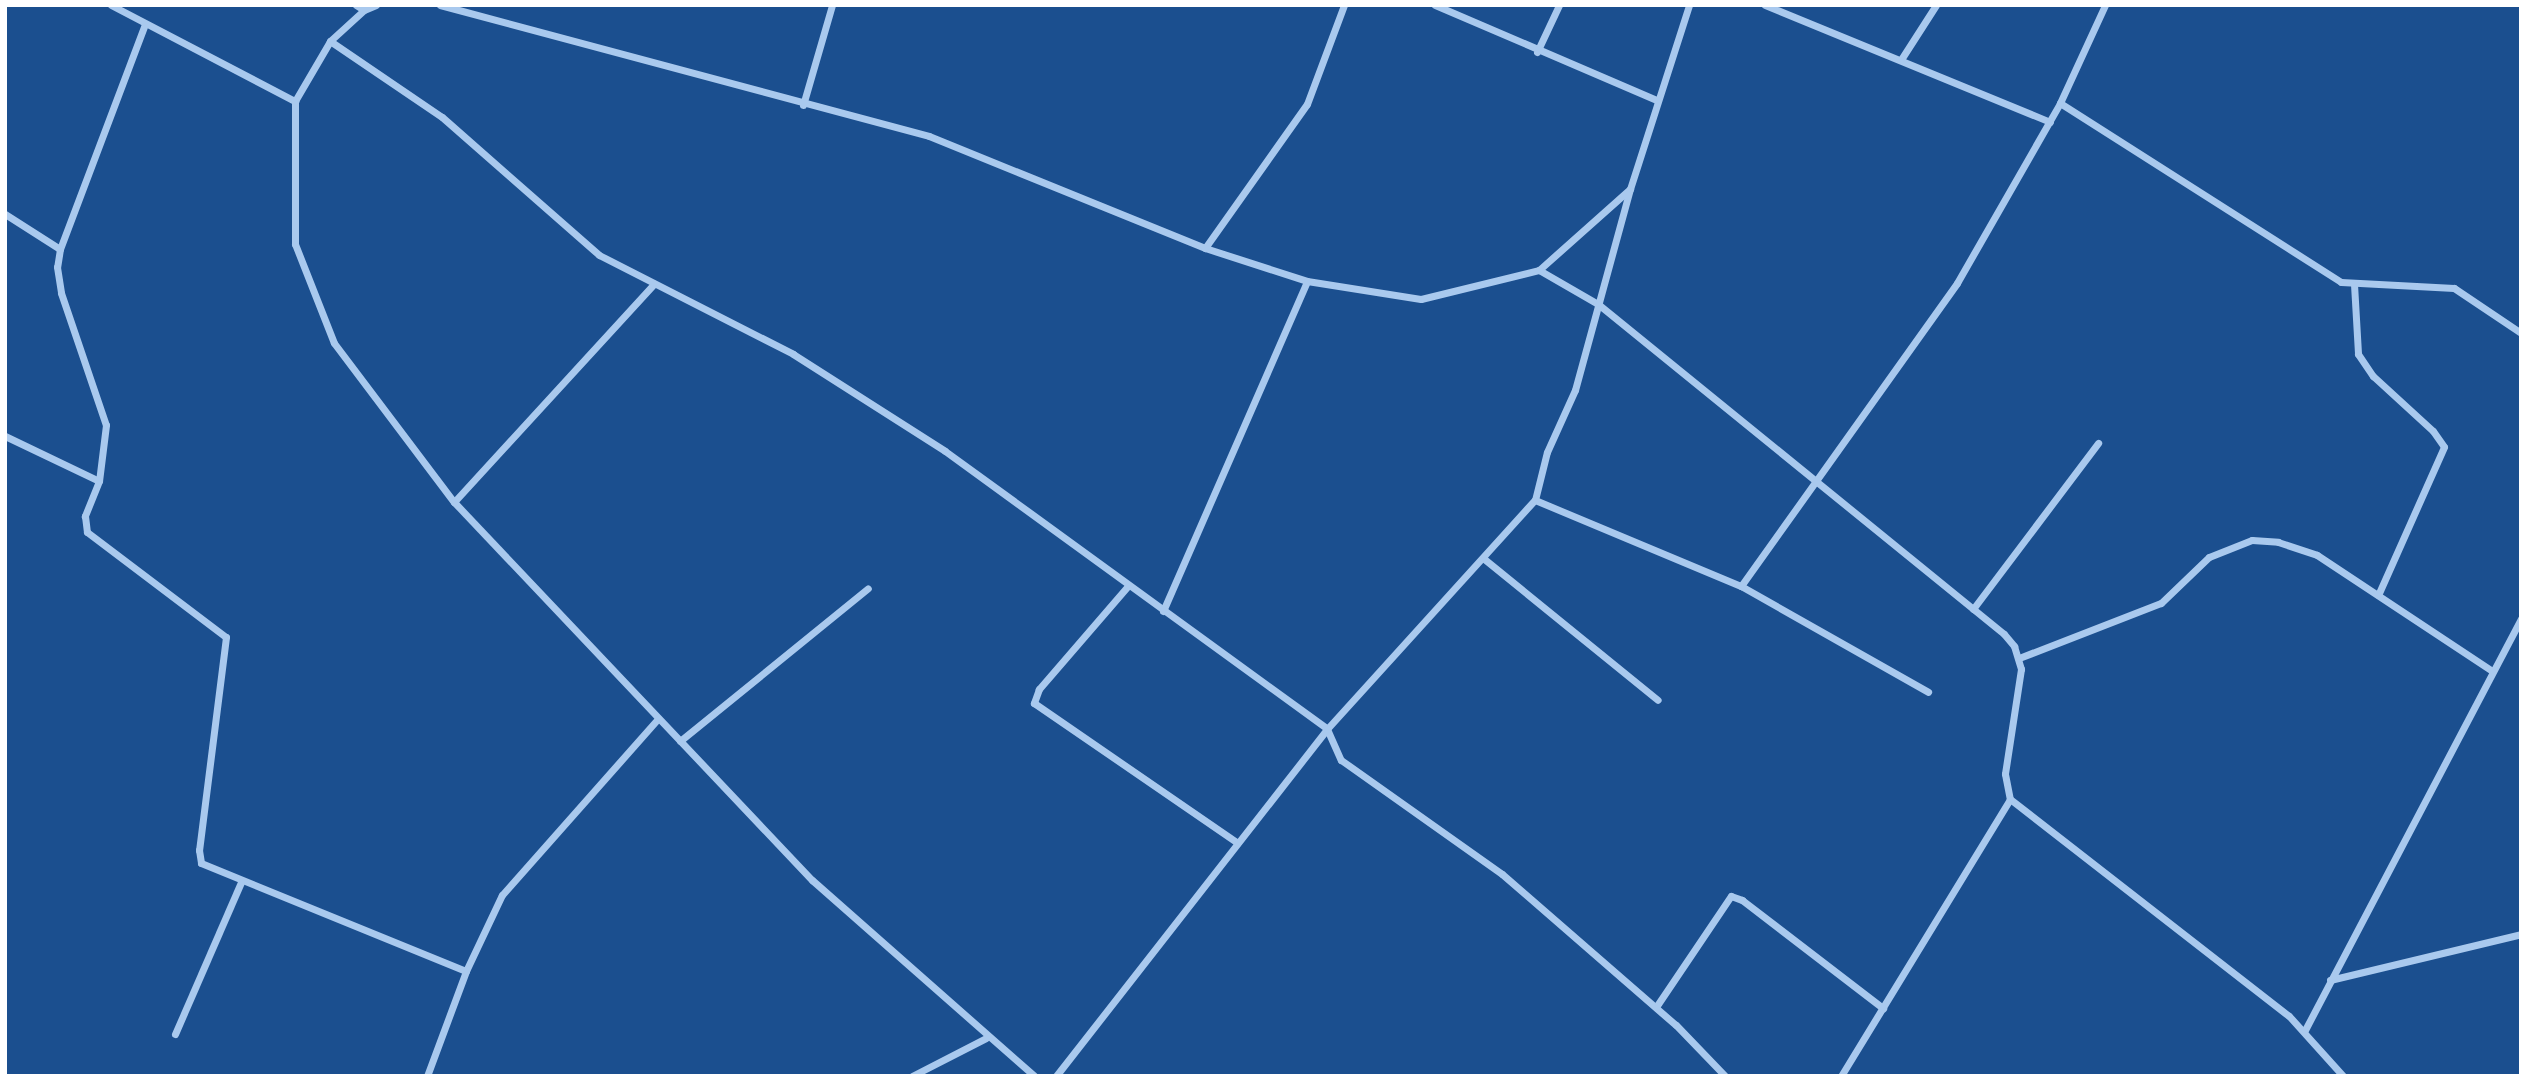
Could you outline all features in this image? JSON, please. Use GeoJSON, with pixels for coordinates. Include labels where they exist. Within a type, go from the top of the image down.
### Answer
{"type":"FeatureCollection","features":[{"type":"Feature","properties":{"kind":"street"},"geometry":{"type":"LineString","coordinates":[[111,5],[295,101]]}},
{"type":"Feature","properties":{"kind":"street"},"geometry":{"type":"LineString","coordinates":[[356,5],[363,10]]}},
{"type":"Feature","properties":{"kind":"street"},"geometry":{"type":"LineString","coordinates":[[376,5],[363,10],[330,41],[295,101],[295,244],[334,344],[454,502],[657,720],[812,880],[986,1038],[1034,1076]]}},
{"type":"Feature","properties":{"kind":"street"},"geometry":{"type":"LineString","coordinates":[[440,5],[803,105],[929,136],[1205,248],[1307,281],[1421,299],[1539,270],[1630,189]]}},
{"type":"Feature","properties":{"kind":"street"},"geometry":{"type":"LineString","coordinates":[[803,105],[832,5]]}},
{"type":"Feature","properties":{"kind":"street"},"geometry":{"type":"LineString","coordinates":[[1205,248],[1307,104],[1344,5]]}},
{"type":"Feature","properties":{"kind":"street"},"geometry":{"type":"LineString","coordinates":[[1435,5],[1537,51],[1657,100]]}},
{"type":"Feature","properties":{"kind":"street"},"geometry":{"type":"LineString","coordinates":[[1537,51],[1559,5]]}},
{"type":"Feature","properties":{"kind":"street"},"geometry":{"type":"LineString","coordinates":[[1056,1076],[1327,729],[1535,500],[1547,452],[1575,390],[1630,189],[1689,5]]}},
{"type":"Feature","properties":{"kind":"street"},"geometry":{"type":"LineString","coordinates":[[1765,5],[1902,58],[2050,122]]}},
{"type":"Feature","properties":{"kind":"street"},"geometry":{"type":"LineString","coordinates":[[1902,58],[1936,5]]}},
{"type":"Feature","properties":{"kind":"street"},"geometry":{"type":"LineString","coordinates":[[1741,586],[1957,283],[2050,122],[2105,5]]}},
{"type":"Feature","properties":{"kind":"street"},"geometry":{"type":"LineString","coordinates":[[145,24],[60,249],[61,293],[106,425],[99,481],[85,516],[90,538],[226,637],[198,857],[241,882],[466,971]]}},
{"type":"Feature","properties":{"kind":"street"},"geometry":{"type":"LineString","coordinates":[[330,41],[442,117],[599,255],[793,354],[933,443],[1127,587],[1327,729],[1341,760],[1502,874],[1656,1007],[1725,1076]]}},
{"type":"Feature","properties":{"kind":"street"},"geometry":{"type":"LineString","coordinates":[[2060,103],[2331,276],[2354,284],[2454,288],[2521,333]]}},
{"type":"Feature","properties":{"kind":"street"},"geometry":{"type":"LineString","coordinates":[[5,214],[60,249]]}},
{"type":"Feature","properties":{"kind":"street"},"geometry":{"type":"LineString","coordinates":[[1539,270],[1598,304],[1816,484],[2004,634],[2019,658],[2020,684],[2005,774],[2010,799],[2305,1030],[2343,1076]]}},
{"type":"Feature","properties":{"kind":"street"},"geometry":{"type":"LineString","coordinates":[[1163,611],[1307,281]]}},
{"type":"Feature","properties":{"kind":"street"},"geometry":{"type":"LineString","coordinates":[[454,502],[654,284]]}},
{"type":"Feature","properties":{"kind":"street"},"geometry":{"type":"LineString","coordinates":[[2354,284],[2358,354],[2373,376],[2433,431],[2444,447],[2378,595]]}},
{"type":"Feature","properties":{"kind":"street"},"geometry":{"type":"LineString","coordinates":[[5,436],[99,481]]}},
{"type":"Feature","properties":{"kind":"street"},"geometry":{"type":"LineString","coordinates":[[1973,609],[2098,443]]}},
{"type":"Feature","properties":{"kind":"street"},"geometry":{"type":"LineString","coordinates":[[1535,500],[1741,586],[1928,692]]}},
{"type":"Feature","properties":{"kind":"street"},"geometry":{"type":"LineString","coordinates":[[2019,658],[2161,603],[2209,557],[2252,540],[2308,550],[2491,670]]}},
{"type":"Feature","properties":{"kind":"street"},"geometry":{"type":"LineString","coordinates":[[1483,558],[1658,699]]}},
{"type":"Feature","properties":{"kind":"street"},"geometry":{"type":"LineString","coordinates":[[1127,587],[1039,689],[1034,704],[1238,843]]}},
{"type":"Feature","properties":{"kind":"street"},"geometry":{"type":"LineString","coordinates":[[680,741],[868,588]]}},
{"type":"Feature","properties":{"kind":"street"},"geometry":{"type":"LineString","coordinates":[[2305,1030],[2491,670],[2521,618]]}},
{"type":"Feature","properties":{"kind":"street"},"geometry":{"type":"LineString","coordinates":[[427,1076],[466,971],[509,886],[657,720]]}},
{"type":"Feature","properties":{"kind":"street"},"geometry":{"type":"LineString","coordinates":[[1841,1076],[2010,799]]}},
{"type":"Feature","properties":{"kind":"street"},"geometry":{"type":"LineString","coordinates":[[175,1034],[241,882]]}},
{"type":"Feature","properties":{"kind":"street"},"geometry":{"type":"LineString","coordinates":[[1656,1007],[1731,896],[1742,900],[1883,1008]]}},
{"type":"Feature","properties":{"kind":"street"},"geometry":{"type":"LineString","coordinates":[[2330,980],[2521,934]]}},
{"type":"Feature","properties":{"kind":"street"},"geometry":{"type":"LineString","coordinates":[[912,1076],[986,1038]]}}]}
